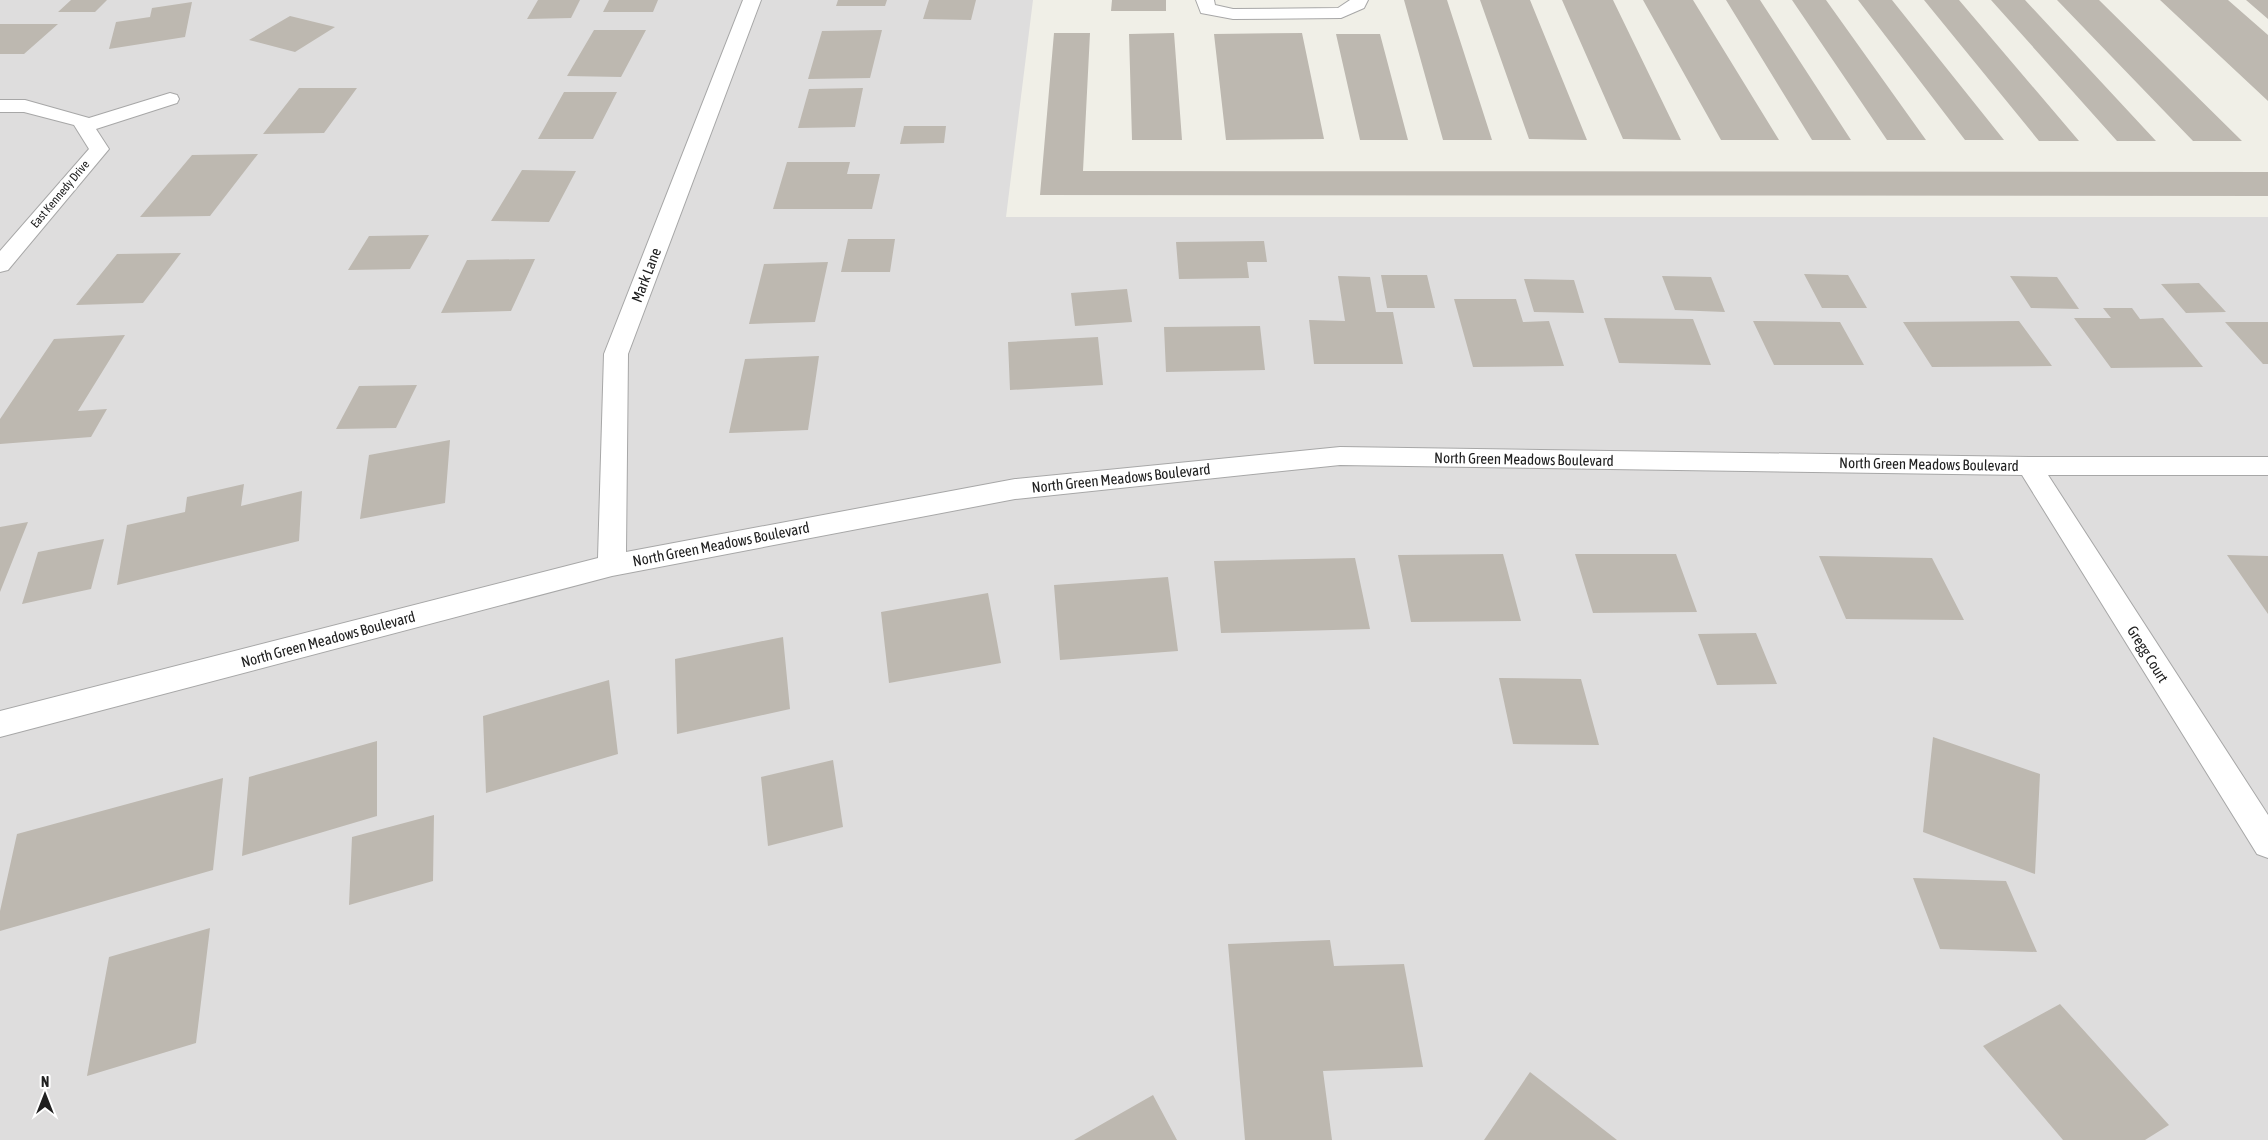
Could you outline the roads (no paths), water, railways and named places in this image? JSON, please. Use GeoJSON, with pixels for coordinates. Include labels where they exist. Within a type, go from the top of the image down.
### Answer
{"type":"FeatureCollection","features":[{"type":"Feature","properties":{"kind":"street","name":"Mark Lane"},"geometry":{"type":"LineString","coordinates":[[612,565],[616,354],[752,0]]}},
{"type":"Feature","properties":{"kind":"street"},"geometry":{"type":"LineString","coordinates":[[1205,0],[1207,9],[1233,14],[1341,14],[1358,4],[1359,0]]}},
{"type":"Feature","properties":{"kind":"street"},"geometry":{"type":"LineString","coordinates":[[0,106],[25,106],[83,123],[170,99]]}},
{"type":"Feature","properties":{"kind":"street","name":"East Kennedy Drive"},"geometry":{"type":"LineString","coordinates":[[0,265],[99,149],[83,123]]}},
{"type":"Feature","properties":{"kind":"street","name":"North Green Meadows Boulevard"},"geometry":{"type":"LineString","coordinates":[[0,724],[612,565],[1015,489],[1340,456],[2029,466],[2268,466]]}},
{"type":"Feature","properties":{"kind":"street","name":"Gregg Court"},"geometry":{"type":"LineString","coordinates":[[2029,466],[2268,843]]}}]}
